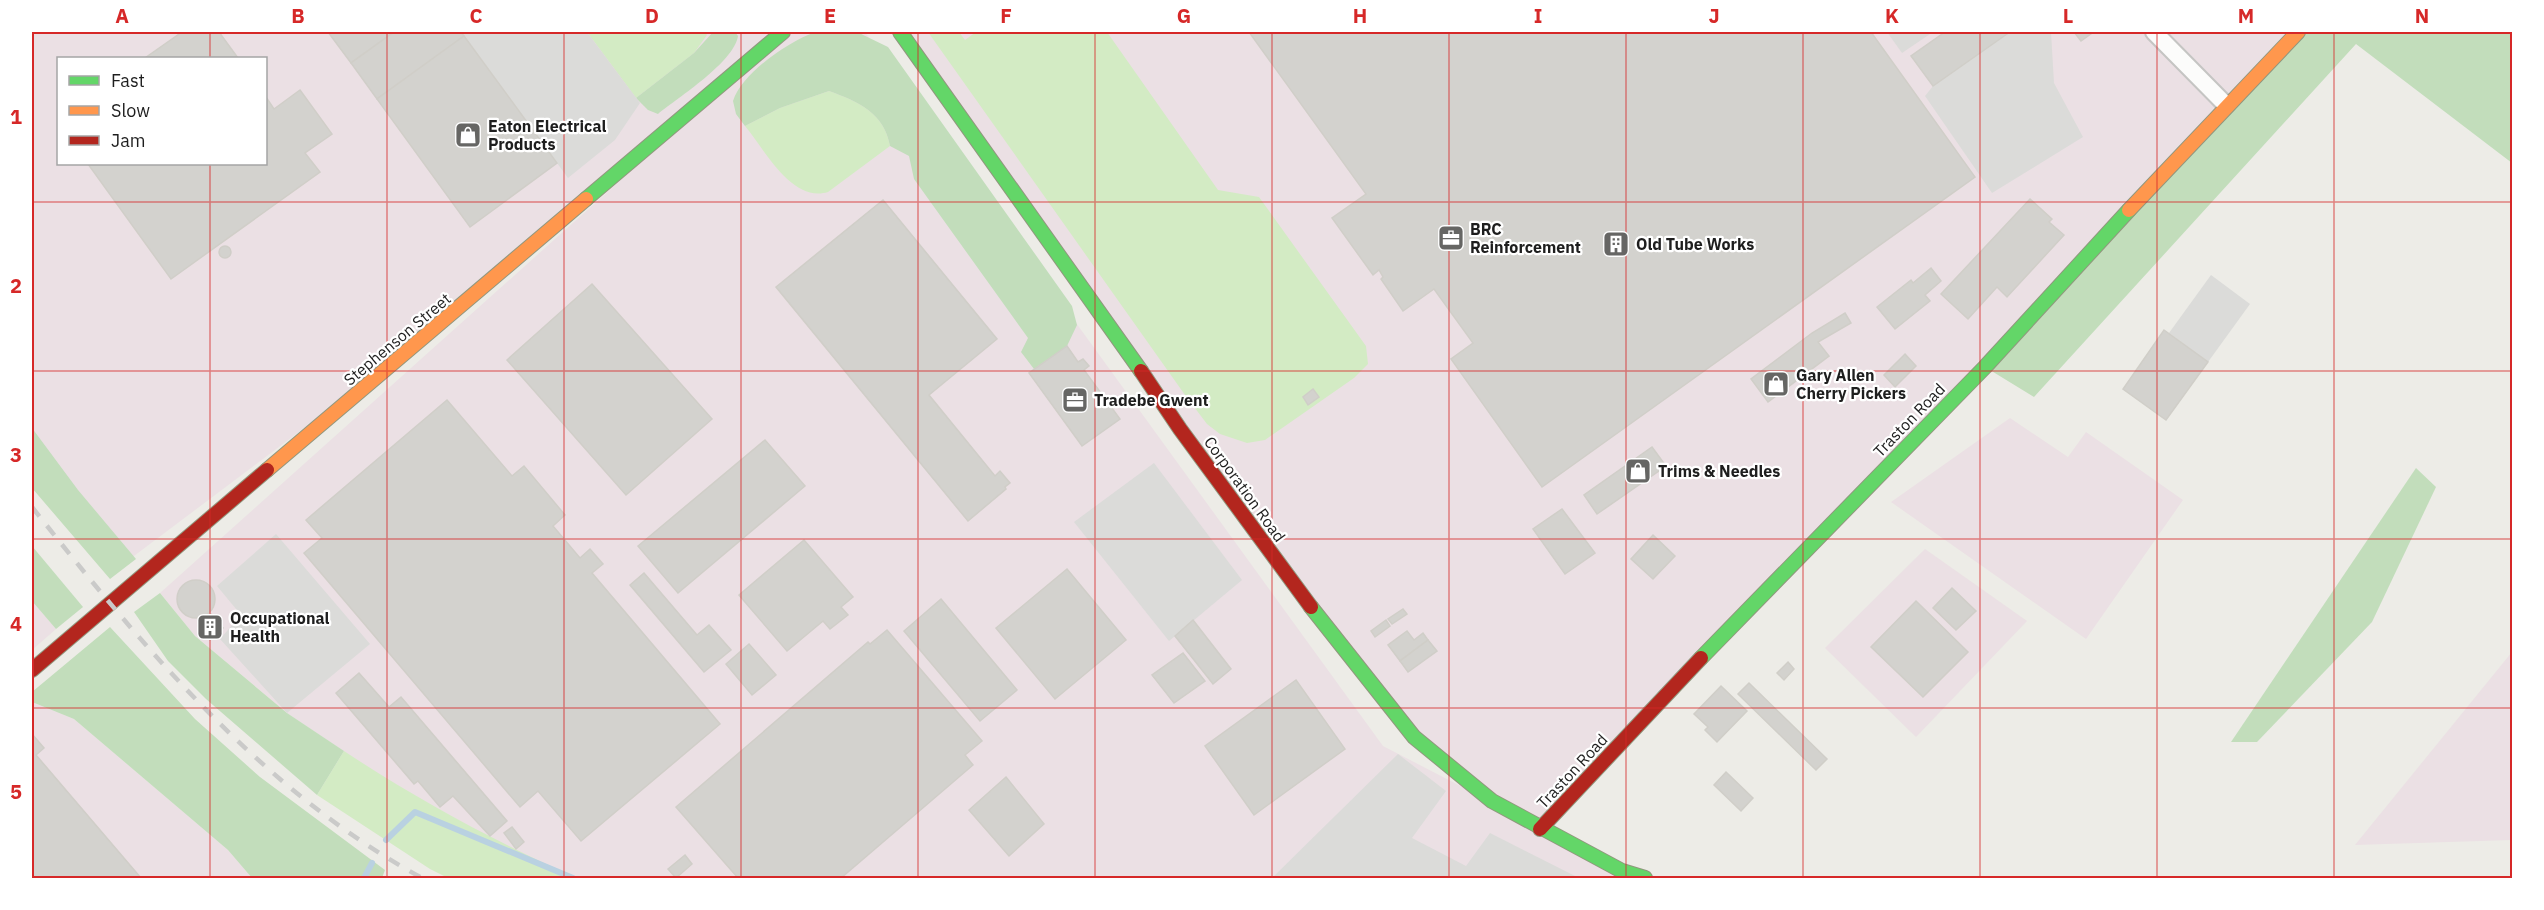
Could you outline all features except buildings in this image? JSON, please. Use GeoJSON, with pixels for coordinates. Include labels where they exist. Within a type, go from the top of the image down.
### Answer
{"type":"FeatureCollection","features":[{"type":"Feature","properties":{"kind":"street","name":"Stephenson Street"},"geometry":{"type":"LineString","coordinates":[[32,670],[783,32]]}},
{"type":"Feature","properties":{"kind":"street","name":"Corporation Road"},"geometry":{"type":"LineString","coordinates":[[900,32],[1122,342],[1180,429],[1338,644],[1414,737],[1482,794],[1540,829],[1622,871],[1645,879]]}},
{"type":"Feature","properties":{"kind":"street"},"geometry":{"type":"LineString","coordinates":[[2154,32],[2226,105]]}},
{"type":"Feature","properties":{"kind":"street","name":"Traston Road"},"geometry":{"type":"LineString","coordinates":[[1540,829],[1746,610],[1985,367],[2226,105],[2298,32]]}},
{"type":"Feature","properties":{"kind":"shaded area"},"geometry":{"type":"Polygon","coordinates":[[[32,32],[783,32],[433,331],[130,559],[32,478],[32,32]]]}},
{"type":"Feature","properties":{"kind":"shaded area"},"geometry":{"type":"Polygon","coordinates":[[[461,32],[587,32],[640,103],[615,140],[568,178],[461,32]]]}},
{"type":"Feature","properties":{"kind":"shaded area"},"geometry":{"type":"Polygon","coordinates":[[[786,32],[865,32],[1383,746],[1503,808],[1414,737],[900,32],[2298,32],[1542,827],[1642,878],[577,878],[507,847],[388,781],[287,713],[195,636],[160,593],[786,32]]]}},
{"type":"Feature","properties":{"kind":"shaded area"},"geometry":{"type":"Polygon","coordinates":[[[1887,32],[1933,32],[1902,53],[1887,32]]]}},
{"type":"Feature","properties":{"kind":"shaded area"},"geometry":{"type":"Polygon","coordinates":[[[2005,32],[2051,32],[2054,83],[2083,137],[1992,193],[1925,96],[1933,86],[2006,34],[2005,32]]]}},
{"type":"Feature","properties":{"kind":"shaded area"},"geometry":{"type":"Polygon","coordinates":[[[2211,275],[2250,304],[2208,362],[2169,333],[2211,275]]]}},
{"type":"Feature","properties":{"kind":"shaded area"},"geometry":{"type":"Polygon","coordinates":[[[2010,418],[2068,457],[2086,432],[2183,500],[2086,639],[1891,502],[2010,418]]]}},
{"type":"Feature","properties":{"kind":"shaded area"},"geometry":{"type":"Polygon","coordinates":[[[1154,463],[1242,580],[1169,641],[1074,522],[1154,463]]]}},
{"type":"Feature","properties":{"kind":"shaded area"},"geometry":{"type":"Polygon","coordinates":[[[276,534],[370,644],[287,713],[220,639],[241,615],[217,586],[276,534]]]}},
{"type":"Feature","properties":{"kind":"shaded area"},"geometry":{"type":"Polygon","coordinates":[[[1925,549],[2027,621],[1916,737],[1825,648],[1925,549]]]}},
{"type":"Feature","properties":{"kind":"shaded area"},"geometry":{"type":"Polygon","coordinates":[[[32,601],[56,629],[32,650],[32,601]]]}},
{"type":"Feature","properties":{"kind":"shaded area"},"geometry":{"type":"Polygon","coordinates":[[[2512,652],[2512,840],[2355,845],[2512,652]]]}},
{"type":"Feature","properties":{"kind":"shaded area"},"geometry":{"type":"Polygon","coordinates":[[[32,702],[74,719],[228,850],[252,878],[32,878],[32,702]]]}},
{"type":"Feature","properties":{"kind":"shaded area"},"geometry":{"type":"Polygon","coordinates":[[[1398,754],[1446,791],[1412,838],[1466,866],[1490,833],[1579,878],[1272,878],[1398,754]]]}},
{"type":"Feature","properties":{"kind":"green space"},"geometry":{"type":"Polygon","coordinates":[[[587,32],[705,32],[707,35],[694,53],[636,98],[587,32]]]}},
{"type":"Feature","properties":{"kind":"green space"},"geometry":{"type":"Polygon","coordinates":[[[713,32],[735,32],[738,36],[727,57],[658,114],[648,110],[636,98],[694,53],[713,32]]]}},
{"type":"Feature","properties":{"kind":"green space"},"geometry":{"type":"Polygon","coordinates":[[[815,32],[857,32],[888,47],[1072,306],[1077,325],[1067,346],[1034,369],[1021,352],[1028,338],[914,179],[909,156],[890,146],[882,125],[868,110],[829,91],[780,108],[745,126],[736,114],[733,101],[738,90],[767,60],[792,43],[815,32]]]}},
{"type":"Feature","properties":{"kind":"green space"},"geometry":{"type":"Polygon","coordinates":[[[928,32],[959,32],[965,40],[976,32],[1107,32],[1218,190],[1259,197],[1366,346],[1368,364],[1354,378],[1265,440],[1247,443],[1220,434],[1207,424],[1185,395],[928,32]]]}},
{"type":"Feature","properties":{"kind":"green space"},"geometry":{"type":"Polygon","coordinates":[[[2298,32],[2512,32],[2512,163],[2356,44],[2034,397],[1985,367],[2298,32]]]}},
{"type":"Feature","properties":{"kind":"green space"},"geometry":{"type":"Polygon","coordinates":[[[829,91],[860,105],[876,117],[887,135],[890,146],[828,192],[815,193],[803,190],[780,172],[745,126],[780,108],[829,91]]]}},
{"type":"Feature","properties":{"kind":"green space"},"geometry":{"type":"Polygon","coordinates":[[[32,428],[78,490],[136,559],[110,579],[32,488],[32,428]]]}},
{"type":"Feature","properties":{"kind":"green space"},"geometry":{"type":"Polygon","coordinates":[[[2416,468],[2436,487],[2372,622],[2257,742],[2231,742],[2416,468]]]}},
{"type":"Feature","properties":{"kind":"green space"},"geometry":{"type":"Polygon","coordinates":[[[32,546],[83,607],[56,629],[32,601],[32,546]]]}},
{"type":"Feature","properties":{"kind":"green space"},"geometry":{"type":"Polygon","coordinates":[[[160,593],[195,636],[287,713],[344,751],[317,795],[206,699],[168,661],[134,612],[160,593]]]}},
{"type":"Feature","properties":{"kind":"green space"},"geometry":{"type":"Polygon","coordinates":[[[110,627],[195,719],[260,777],[385,870],[382,878],[252,878],[228,850],[74,719],[32,702],[32,692],[110,627]]]}},
{"type":"Feature","properties":{"kind":"green space"},"geometry":{"type":"Polygon","coordinates":[[[344,751],[458,819],[577,878],[448,878],[430,869],[317,795],[344,751]]]}},
{"type":"Feature","properties":{"kind":"waterway"},"geometry":{"type":"LineString","coordinates":[[386,840],[415,812],[573,878]]}},
{"type":"Feature","properties":{"kind":"waterway"},"geometry":{"type":"LineString","coordinates":[[364,878],[372,863]]}},
{"type":"Feature","properties":{"kind":"railway"},"geometry":{"type":"LineString","coordinates":[[32,507],[117,612],[162,663],[258,759],[309,803],[364,843],[422,878]]}},
{"type":"Feature","properties":{"kind":"traffic: fast"},"geometry":{"type":"LineString","coordinates":[[586,199],[783,32]]}},
{"type":"Feature","properties":{"kind":"traffic: fast"},"geometry":{"type":"LineString","coordinates":[[900,32],[1141,371]]}},
{"type":"Feature","properties":{"kind":"traffic: fast"},"geometry":{"type":"LineString","coordinates":[[1701,658],[1985,367],[2129,210]]}},
{"type":"Feature","properties":{"kind":"traffic: fast"},"geometry":{"type":"LineString","coordinates":[[1311,607],[1414,737],[1492,801],[1622,871],[1645,878]]}},
{"type":"Feature","properties":{"kind":"traffic: slow"},"geometry":{"type":"LineString","coordinates":[[2129,210],[2298,32]]}},
{"type":"Feature","properties":{"kind":"traffic: slow"},"geometry":{"type":"LineString","coordinates":[[267,470],[586,199]]}},
{"type":"Feature","properties":{"kind":"traffic: jam"},"geometry":{"type":"LineString","coordinates":[[1141,371],[1180,429],[1311,607]]}},
{"type":"Feature","properties":{"kind":"traffic: jam"},"geometry":{"type":"LineString","coordinates":[[32,670],[267,470]]}},
{"type":"Feature","properties":{"kind":"traffic: jam"},"geometry":{"type":"LineString","coordinates":[[1540,829],[1701,658]]}},
{"type":"Feature","properties":{"kind":"place","name":"Eaton Electrical Products"},"geometry":{"type":"Point","coordinates":[468,135]}},
{"type":"Feature","properties":{"kind":"place","name":"BRC Reinforcement"},"geometry":{"type":"Point","coordinates":[1451,238]}},
{"type":"Feature","properties":{"kind":"place","name":"Old Tube Works"},"geometry":{"type":"Point","coordinates":[1616,244]}},
{"type":"Feature","properties":{"kind":"place","name":"Gary Allen Cherry Pickers"},"geometry":{"type":"Point","coordinates":[1776,384]}},
{"type":"Feature","properties":{"kind":"place","name":"Tradebe Gwent"},"geometry":{"type":"Point","coordinates":[1075,400]}},
{"type":"Feature","properties":{"kind":"place","name":"Trims & Needles"},"geometry":{"type":"Point","coordinates":[1638,471]}},
{"type":"Feature","properties":{"kind":"place","name":"Occupational Health"},"geometry":{"type":"Point","coordinates":[210,627]}}]}
